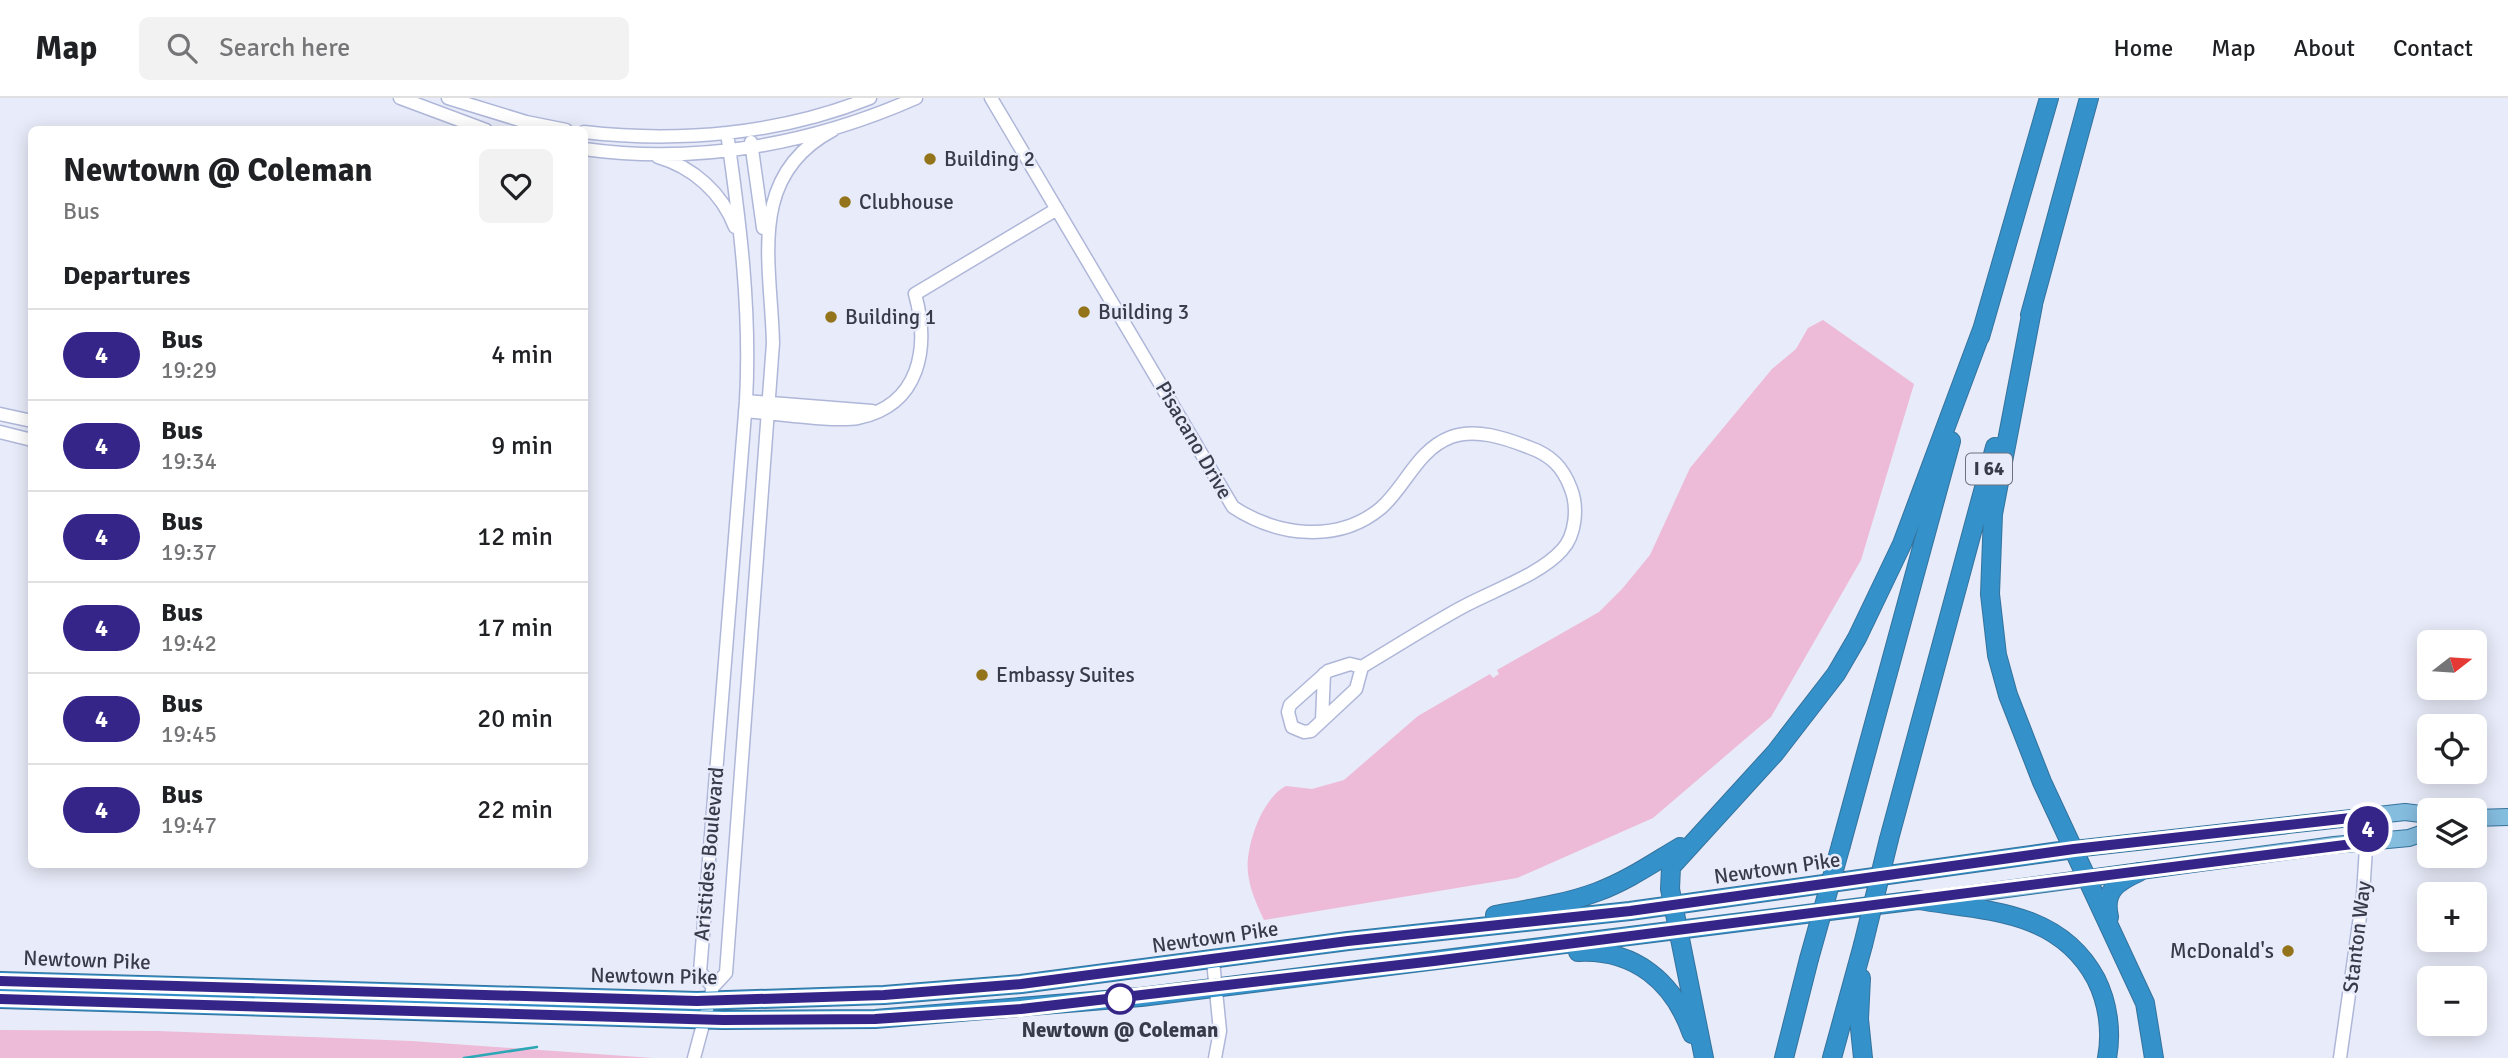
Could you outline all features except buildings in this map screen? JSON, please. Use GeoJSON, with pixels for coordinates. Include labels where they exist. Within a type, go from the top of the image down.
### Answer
{"type":"FeatureCollection","features":[{"type":"Feature","properties":{"kind":"highway","name":"I 64"},"geometry":{"type":"LineString","coordinates":[[1784,1058],[1983,327],[2049,98]]}},
{"type":"Feature","properties":{"kind":"highway","name":"I 64"},"geometry":{"type":"LineString","coordinates":[[1832,1058],[2089,98]]}},
{"type":"Feature","properties":{"kind":"highway"},"geometry":{"type":"LineString","coordinates":[[2033,305],[1993,514],[1990,594],[1997,655],[2008,695],[2042,782],[2146,1003],[2154,1058]]}},
{"type":"Feature","properties":{"kind":"highway"},"geometry":{"type":"LineString","coordinates":[[1702,1058],[1669,877],[1671,867],[1775,752],[1836,674],[1857,638],[1902,544],[1983,327]]}},
{"type":"Feature","properties":{"kind":"highway"},"geometry":{"type":"LineString","coordinates":[[1348,941],[1578,898],[1638,873],[1695,838]]}},
{"type":"Feature","properties":{"kind":"highway","name":"Newtown Pike"},"geometry":{"type":"LineString","coordinates":[[0,981],[712,994],[939,991],[1213,961],[1348,941],[1674,906],[2074,849]]}},
{"type":"Feature","properties":{"kind":"highway"},"geometry":{"type":"LineString","coordinates":[[2111,927],[2107,909],[2109,894],[2117,883],[2139,872]]}},
{"type":"Feature","properties":{"kind":"highway"},"geometry":{"type":"LineString","coordinates":[[1918,900],[2012,914],[2036,922],[2058,935],[2077,951],[2100,987],[2109,1025],[2107,1058]]}},
{"type":"Feature","properties":{"kind":"highway","name":"Newtown Pike"},"geometry":{"type":"LineString","coordinates":[[0,999],[706,1019],[875,1019],[1021,1009],[1218,987],[1918,900]]}},
{"type":"Feature","properties":{"kind":"highway"},"geometry":{"type":"LineString","coordinates":[[1863,945],[1858,1019],[1863,1058]]}},
{"type":"Feature","properties":{"kind":"highway"},"geometry":{"type":"LineString","coordinates":[[1434,961],[1592,951],[1613,953],[1647,969],[1670,991],[1686,1019],[1702,1058]]}},
{"type":"Feature","properties":{"kind":"main road","name":"Newtown Pike"},"geometry":{"type":"LineString","coordinates":[[2074,849],[2368,816],[2417,814]]}},
{"type":"Feature","properties":{"kind":"main road"},"geometry":{"type":"LineString","coordinates":[[2487,818],[2508,817]]}},
{"type":"Feature","properties":{"kind":"main road","name":"Newtown Pike"},"geometry":{"type":"LineString","coordinates":[[1918,900],[2417,835]]}},
{"type":"Feature","properties":{"kind":"street"},"geometry":{"type":"LineString","coordinates":[[400,98],[450,124],[453,100],[550,126]]}},
{"type":"Feature","properties":{"kind":"street"},"geometry":{"type":"LineString","coordinates":[[588,132],[658,136],[727,133],[820,114],[870,98]]}},
{"type":"Feature","properties":{"kind":"street"},"geometry":{"type":"LineString","coordinates":[[588,149],[648,154],[752,148],[833,130],[916,98]]}},
{"type":"Feature","properties":{"kind":"street","name":"Pisacano Drive"},"geometry":{"type":"LineString","coordinates":[[991,98],[1233,507],[1249,517],[1296,531],[1317,533],[1343,529],[1382,507],[1418,461],[1451,437],[1476,434],[1502,436],[1536,450],[1561,467],[1574,499],[1571,533],[1562,550],[1537,568],[1457,610],[1362,667]]}},
{"type":"Feature","properties":{"kind":"street"},"geometry":{"type":"LineString","coordinates":[[469,126],[476,108]]}},
{"type":"Feature","properties":{"kind":"street","name":"Aristides Boulevard"},"geometry":{"type":"LineString","coordinates":[[749,130],[770,281]]}},
{"type":"Feature","properties":{"kind":"street","name":"Aristides Boulevard"},"geometry":{"type":"LineString","coordinates":[[727,133],[743,255],[748,342],[746,406],[700,972],[712,994],[726,973],[773,342],[768,222],[775,191],[797,157],[833,130]]}},
{"type":"Feature","properties":{"kind":"street","name":"Aristides Boulevard"},"geometry":{"type":"LineString","coordinates":[[648,154],[682,167],[709,187],[734,223],[743,255]]}},
{"type":"Feature","properties":{"kind":"street"},"geometry":{"type":"LineString","coordinates":[[746,406],[857,418],[875,412],[902,397],[919,361],[920,323],[915,295],[1057,209]]}},
{"type":"Feature","properties":{"kind":"street"},"geometry":{"type":"LineString","coordinates":[[0,414],[28,420]]}},
{"type":"Feature","properties":{"kind":"street"},"geometry":{"type":"LineString","coordinates":[[0,432],[28,439]]}},
{"type":"Feature","properties":{"kind":"street"},"geometry":{"type":"LineString","coordinates":[[1350,664],[1362,667],[1356,689],[1322,720],[1304,732],[1292,727],[1288,712],[1290,705],[1324,674],[1337,666],[1350,664]]}},
{"type":"Feature","properties":{"kind":"street"},"geometry":{"type":"LineString","coordinates":[[1322,720],[1324,674]]}},
{"type":"Feature","properties":{"kind":"street","name":"Stanton Way"},"geometry":{"type":"LineString","coordinates":[[2340,1058],[2368,842],[2368,816]]}},
{"type":"Feature","properties":{"kind":"street"},"geometry":{"type":"LineString","coordinates":[[1213,961],[1218,987],[1220,1031],[1215,1058]]}},
{"type":"Feature","properties":{"kind":"street"},"geometry":{"type":"LineString","coordinates":[[694,1058],[712,994]]}},
{"type":"Feature","properties":{"kind":"shaded area"},"geometry":{"type":"Polygon","coordinates":[[[1823,320],[1914,384],[1861,560],[1771,717],[1653,818],[1517,878],[1264,920],[1250,885],[1249,850],[1257,824],[1277,792],[1286,786],[1312,789],[1344,780],[1418,716],[1490,674],[1493,678],[1499,674],[1497,670],[1599,612],[1650,555],[1690,468],[1772,369],[1796,349],[1808,328],[1823,320]]]}},
{"type":"Feature","properties":{"kind":"shaded area"},"geometry":{"type":"Polygon","coordinates":[[[0,1030],[158,1031],[411,1041],[653,1058],[0,1058],[0,1030]]]}},
{"type":"Feature","properties":{"kind":"waterway"},"geometry":{"type":"LineString","coordinates":[[464,1058],[537,1047]]}},
{"type":"Feature","properties":{"kind":"bus line","name":"4"},"geometry":{"type":"LineString","coordinates":[[0,981],[697,1001],[884,995],[1021,984],[1213,961],[1348,941],[1630,911],[2074,849],[2368,816],[2368,842],[1434,961],[1021,1009],[875,1019],[723,1020],[0,999]]}},
{"type":"Feature","properties":{"kind":"place","name":"Building 2"},"geometry":{"type":"Point","coordinates":[930,159]}},
{"type":"Feature","properties":{"kind":"place","name":"Clubhouse"},"geometry":{"type":"Point","coordinates":[845,202]}},
{"type":"Feature","properties":{"kind":"place","name":"Building 3"},"geometry":{"type":"Point","coordinates":[1084,312]}},
{"type":"Feature","properties":{"kind":"place","name":"Building 1"},"geometry":{"type":"Point","coordinates":[831,317]}},
{"type":"Feature","properties":{"kind":"place","name":"Embassy Suites"},"geometry":{"type":"Point","coordinates":[982,675]}},
{"type":"Feature","properties":{"kind":"place","name":"McDonald's"},"geometry":{"type":"Point","coordinates":[2288,951]}},
{"type":"Feature","properties":{"kind":"place","name":"Newtown @ Coleman"},"geometry":{"type":"Point","coordinates":[1120,999]}}]}
